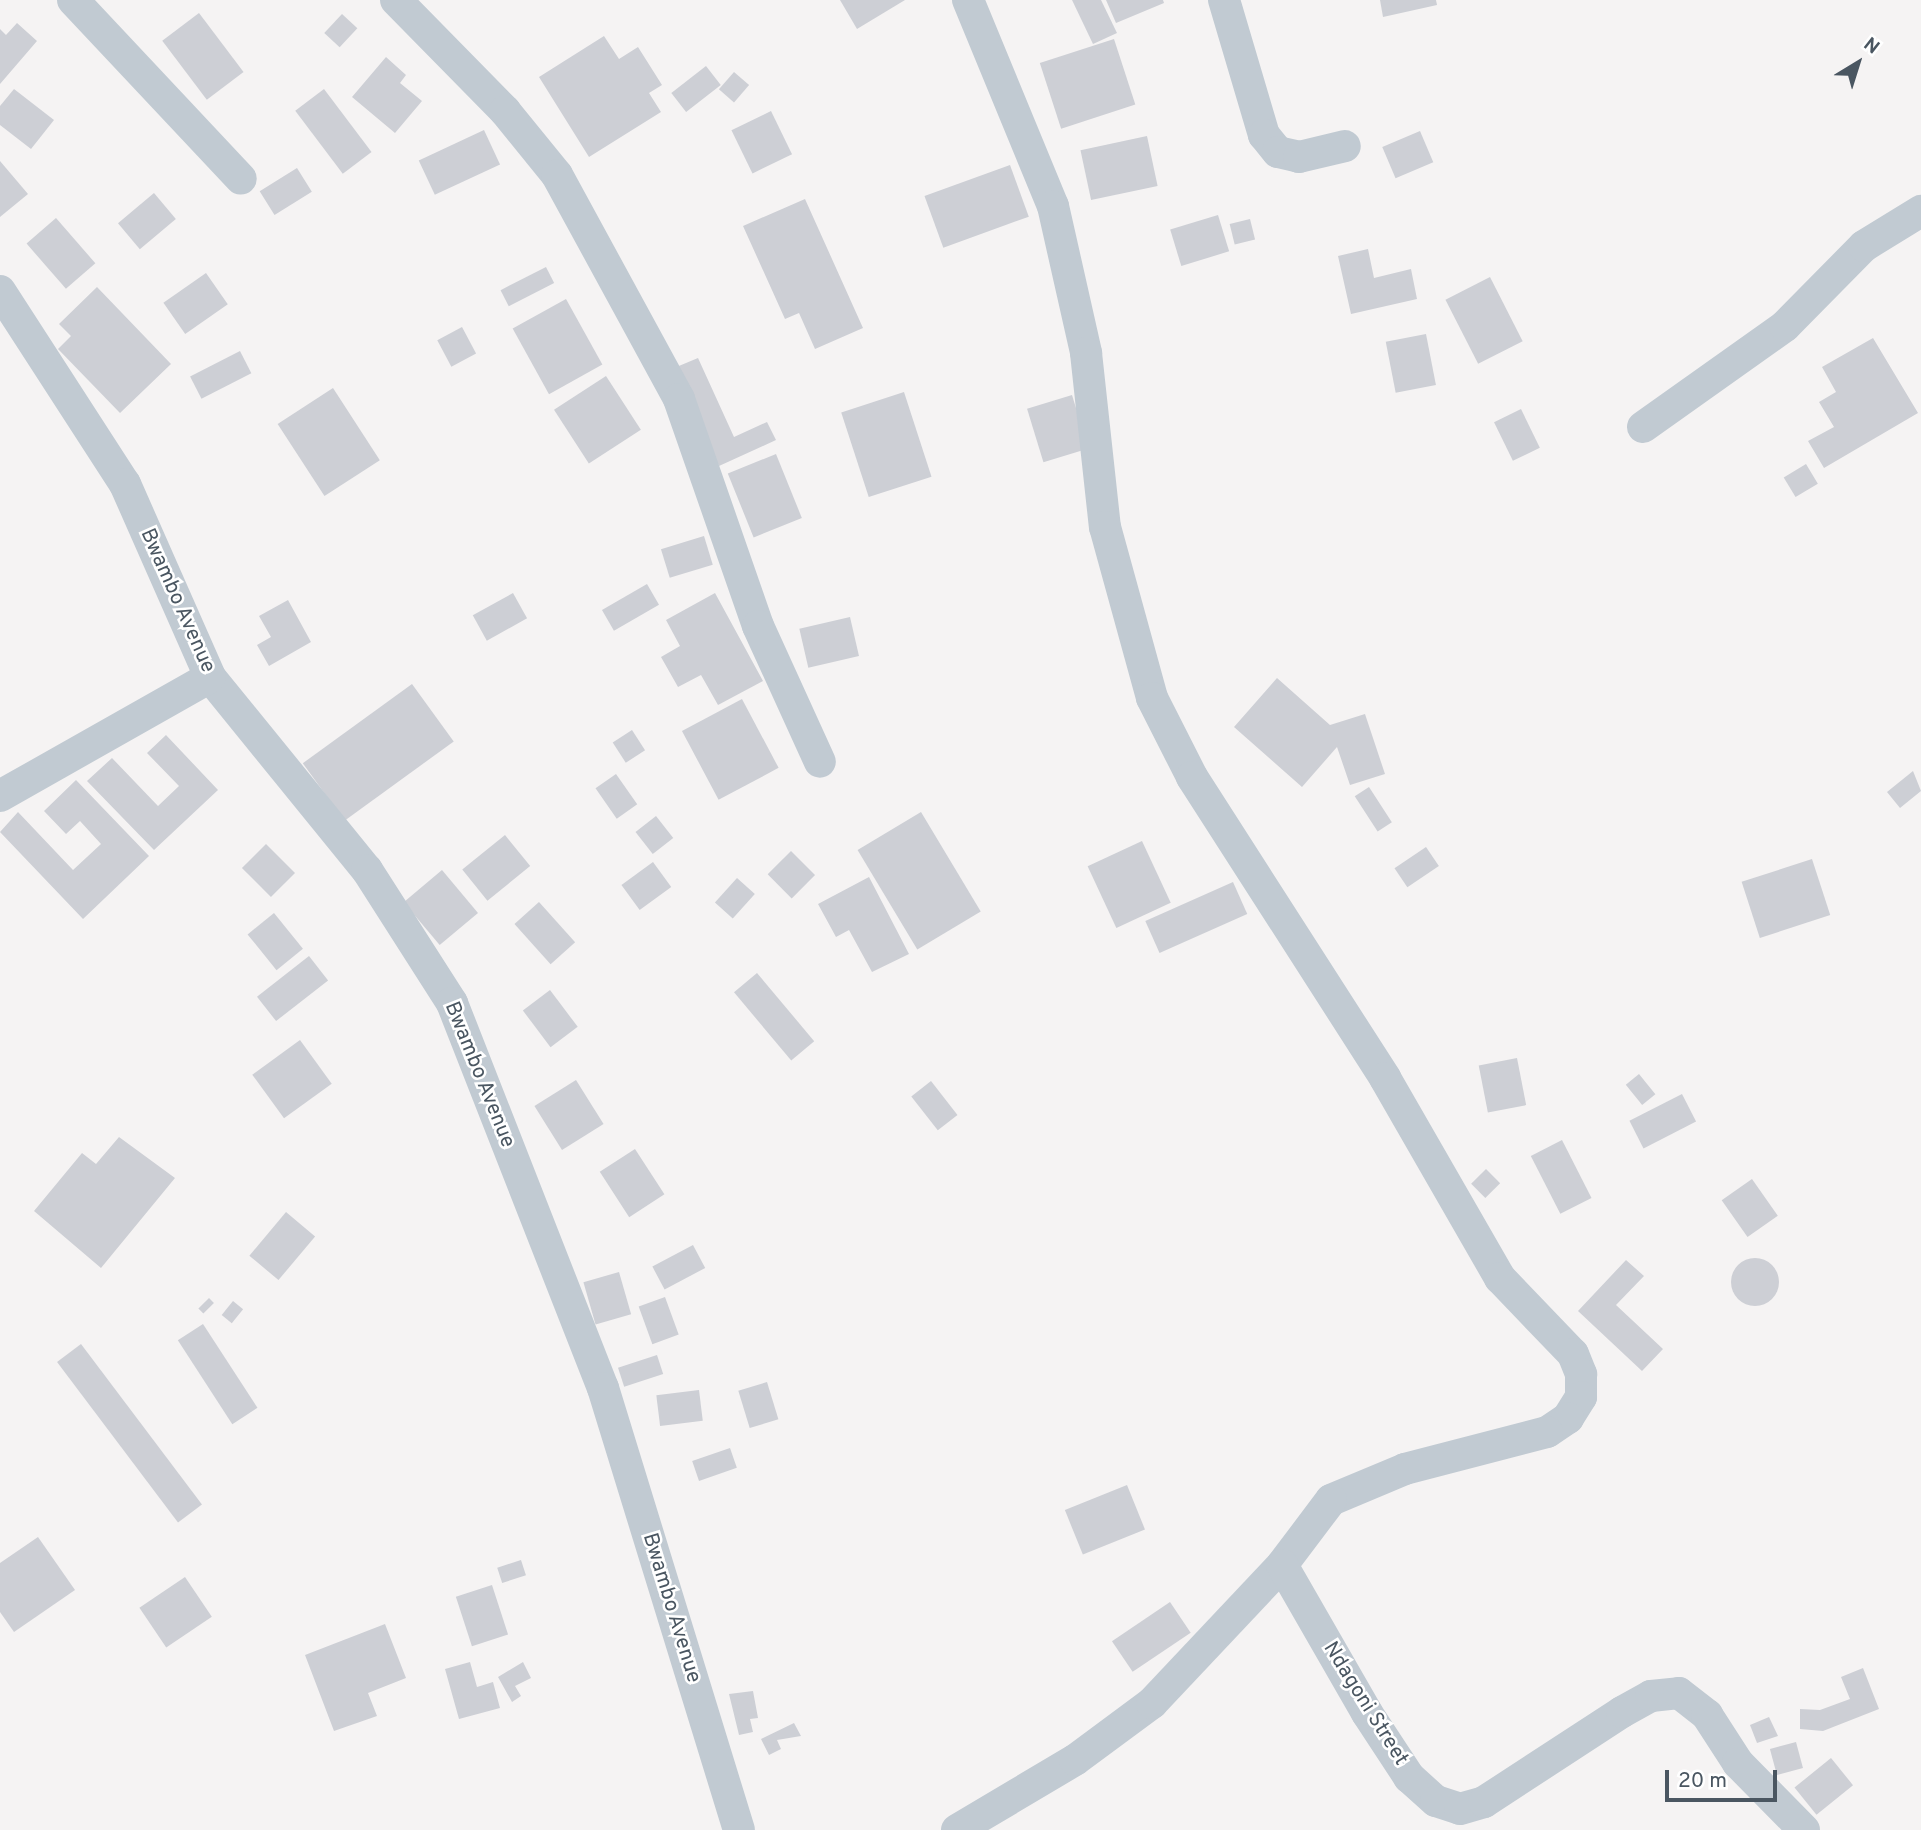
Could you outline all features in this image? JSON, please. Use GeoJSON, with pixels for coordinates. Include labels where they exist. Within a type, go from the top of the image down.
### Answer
{"type":"FeatureCollection","features":[{"type":"Feature","properties":{"kind":"street"},"geometry":{"type":"LineString","coordinates":[[73,0],[242,179]]}},
{"type":"Feature","properties":{"kind":"street"},"geometry":{"type":"LineString","coordinates":[[396,0],[528,137],[571,200],[679,399],[758,626],[820,762]]}},
{"type":"Feature","properties":{"kind":"street"},"geometry":{"type":"LineString","coordinates":[[957,1830],[1076,1760],[1152,1703],[1282,1565],[1331,1500],[1405,1469],[1547,1432],[1568,1418],[1581,1397],[1581,1374],[1573,1354],[1500,1278],[1385,1078],[1192,777],[1152,698],[1105,527],[1086,353],[1053,206],[968,0]]}},
{"type":"Feature","properties":{"kind":"street"},"geometry":{"type":"LineString","coordinates":[[1224,0],[1264,135],[1278,152],[1299,157],[1345,146]]}},
{"type":"Feature","properties":{"kind":"street"},"geometry":{"type":"LineString","coordinates":[[1643,427],[1786,326],[1864,246],[1921,211]]}},
{"type":"Feature","properties":{"kind":"street","name":"Bwambo Avenue"},"geometry":{"type":"LineString","coordinates":[[0,291],[125,484],[210,677],[367,870],[452,1003],[603,1388],[739,1830]]}},
{"type":"Feature","properties":{"kind":"street"},"geometry":{"type":"LineString","coordinates":[[0,796],[210,677]]}},
{"type":"Feature","properties":{"kind":"street","name":"Ndagoni Street"},"geometry":{"type":"LineString","coordinates":[[1282,1565],[1367,1713],[1409,1777],[1440,1815],[1484,1802],[1651,1696],[1679,1693],[1707,1715],[1738,1763],[1804,1830]]}},
{"type":"Feature","properties":{"kind":"building"},"geometry":{"type":"Polygon","coordinates":[[[840,0],[905,0],[857,29],[840,0]]]}},
{"type":"Feature","properties":{"kind":"building"},"geometry":{"type":"Polygon","coordinates":[[[1072,0],[1101,0],[1117,33],[1093,44],[1072,0]]]}},
{"type":"Feature","properties":{"kind":"building"},"geometry":{"type":"Polygon","coordinates":[[[1106,0],[1163,0],[1164,3],[1116,23],[1106,0]]]}},
{"type":"Feature","properties":{"kind":"building"},"geometry":{"type":"Polygon","coordinates":[[[1380,0],[1436,0],[1437,5],[1383,17],[1380,0]]]}},
{"type":"Feature","properties":{"kind":"building"},"geometry":{"type":"Polygon","coordinates":[[[199,13],[244,72],[207,100],[162,41],[199,13]]]}},
{"type":"Feature","properties":{"kind":"building"},"geometry":{"type":"Polygon","coordinates":[[[342,14],[357,28],[340,47],[324,33],[342,14]]]}},
{"type":"Feature","properties":{"kind":"building"},"geometry":{"type":"Polygon","coordinates":[[[17,23],[37,41],[0,84],[0,29],[6,35],[17,23]]]}},
{"type":"Feature","properties":{"kind":"building"},"geometry":{"type":"Polygon","coordinates":[[[604,36],[619,59],[638,47],[662,85],[649,93],[661,112],[589,157],[539,77],[604,36]]]}},
{"type":"Feature","properties":{"kind":"building"},"geometry":{"type":"Polygon","coordinates":[[[1114,39],[1135,105],[1061,129],[1040,63],[1114,39]]]}},
{"type":"Feature","properties":{"kind":"building"},"geometry":{"type":"Polygon","coordinates":[[[386,57],[406,75],[400,83],[422,101],[395,133],[352,97],[386,57]]]}},
{"type":"Feature","properties":{"kind":"building"},"geometry":{"type":"Polygon","coordinates":[[[706,66],[721,85],[686,112],[671,93],[706,66]]]}},
{"type":"Feature","properties":{"kind":"building"},"geometry":{"type":"Polygon","coordinates":[[[734,72],[749,85],[734,102],[719,89],[734,72]]]}},
{"type":"Feature","properties":{"kind":"building"},"geometry":{"type":"Polygon","coordinates":[[[14,89],[54,120],[31,149],[0,125],[0,106],[14,89]]]}},
{"type":"Feature","properties":{"kind":"building"},"geometry":{"type":"Polygon","coordinates":[[[324,89],[372,152],[343,174],[295,111],[324,89]]]}},
{"type":"Feature","properties":{"kind":"building"},"geometry":{"type":"Polygon","coordinates":[[[771,111],[792,154],[752,173],[731,130],[771,111]]]}},
{"type":"Feature","properties":{"kind":"building"},"geometry":{"type":"Polygon","coordinates":[[[484,130],[500,164],[435,195],[419,160],[484,130]]]}},
{"type":"Feature","properties":{"kind":"building"},"geometry":{"type":"Polygon","coordinates":[[[1420,131],[1433,162],[1396,178],[1382,147],[1420,131]]]}},
{"type":"Feature","properties":{"kind":"building"},"geometry":{"type":"Polygon","coordinates":[[[1147,136],[1158,186],[1091,200],[1080,150],[1147,136]]]}},
{"type":"Feature","properties":{"kind":"building"},"geometry":{"type":"Polygon","coordinates":[[[0,161],[28,194],[0,217],[0,161]]]}},
{"type":"Feature","properties":{"kind":"building"},"geometry":{"type":"Polygon","coordinates":[[[1010,165],[1029,217],[943,248],[924,196],[1010,165]]]}},
{"type":"Feature","properties":{"kind":"building"},"geometry":{"type":"Polygon","coordinates":[[[297,168],[312,192],[275,215],[260,191],[297,168]]]}},
{"type":"Feature","properties":{"kind":"building"},"geometry":{"type":"Polygon","coordinates":[[[154,193],[176,219],[140,249],[118,223],[154,193]]]}},
{"type":"Feature","properties":{"kind":"building"},"geometry":{"type":"Polygon","coordinates":[[[805,199],[863,328],[815,349],[799,313],[785,319],[743,226],[805,199]]]}},
{"type":"Feature","properties":{"kind":"building"},"geometry":{"type":"Polygon","coordinates":[[[1218,215],[1229,251],[1181,266],[1170,230],[1218,215]]]}},
{"type":"Feature","properties":{"kind":"building"},"geometry":{"type":"Polygon","coordinates":[[[56,218],[95,263],[66,289],[27,244],[56,218]]]}},
{"type":"Feature","properties":{"kind":"building"},"geometry":{"type":"Polygon","coordinates":[[[1250,219],[1255,239],[1235,244],[1230,224],[1250,219]]]}},
{"type":"Feature","properties":{"kind":"building"},"geometry":{"type":"Polygon","coordinates":[[[1368,249],[1374,278],[1411,269],[1417,299],[1351,314],[1338,256],[1368,249]]]}},
{"type":"Feature","properties":{"kind":"building"},"geometry":{"type":"Polygon","coordinates":[[[546,267],[554,283],[509,306],[501,290],[546,267]]]}},
{"type":"Feature","properties":{"kind":"building"},"geometry":{"type":"Polygon","coordinates":[[[206,273],[228,304],[185,334],[163,303],[206,273]]]}},
{"type":"Feature","properties":{"kind":"building"},"geometry":{"type":"Polygon","coordinates":[[[1490,277],[1523,341],[1478,364],[1445,300],[1490,277]]]}},
{"type":"Feature","properties":{"kind":"building"},"geometry":{"type":"Polygon","coordinates":[[[97,287],[171,364],[120,413],[58,349],[71,336],[59,324],[97,287]]]}},
{"type":"Feature","properties":{"kind":"building"},"geometry":{"type":"Polygon","coordinates":[[[566,299],[602,365],[549,394],[513,329],[566,299]]]}},
{"type":"Feature","properties":{"kind":"building"},"geometry":{"type":"Polygon","coordinates":[[[462,327],[476,353],[451,367],[437,340],[462,327]]]}},
{"type":"Feature","properties":{"kind":"building"},"geometry":{"type":"Polygon","coordinates":[[[1426,334],[1436,385],[1396,393],[1386,342],[1426,334]]]}},
{"type":"Feature","properties":{"kind":"building"},"geometry":{"type":"Polygon","coordinates":[[[1873,338],[1918,413],[1824,468],[1808,441],[1834,427],[1819,402],[1836,392],[1822,367],[1873,338]]]}},
{"type":"Feature","properties":{"kind":"building"},"geometry":{"type":"Polygon","coordinates":[[[240,351],[251,373],[201,399],[190,376],[240,351]]]}},
{"type":"Feature","properties":{"kind":"building"},"geometry":{"type":"Polygon","coordinates":[[[698,358],[734,437],[767,422],[776,440],[719,466],[674,368],[698,358]]]}},
{"type":"Feature","properties":{"kind":"building"},"geometry":{"type":"Polygon","coordinates":[[[606,376],[641,430],[589,463],[554,410],[606,376]]]}},
{"type":"Feature","properties":{"kind":"building"},"geometry":{"type":"Polygon","coordinates":[[[333,388],[380,460],[324,496],[278,424],[333,388]]]}},
{"type":"Feature","properties":{"kind":"building"},"geometry":{"type":"Polygon","coordinates":[[[904,392],[932,477],[869,497],[841,412],[904,392]]]}},
{"type":"Feature","properties":{"kind":"building"},"geometry":{"type":"Polygon","coordinates":[[[1072,395],[1088,449],[1043,462],[1027,409],[1072,395]]]}},
{"type":"Feature","properties":{"kind":"building"},"geometry":{"type":"Polygon","coordinates":[[[1521,409],[1540,448],[1513,461],[1494,422],[1521,409]]]}},
{"type":"Feature","properties":{"kind":"building"},"geometry":{"type":"Polygon","coordinates":[[[776,454],[802,518],[754,537],[728,473],[776,454]]]}},
{"type":"Feature","properties":{"kind":"building"},"geometry":{"type":"Polygon","coordinates":[[[1806,464],[1818,484],[1796,497],[1784,477],[1806,464]]]}},
{"type":"Feature","properties":{"kind":"building"},"geometry":{"type":"Polygon","coordinates":[[[704,536],[713,565],[670,578],[661,549],[704,536]]]}},
{"type":"Feature","properties":{"kind":"building"},"geometry":{"type":"Polygon","coordinates":[[[647,584],[659,605],[614,631],[602,610],[647,584]]]}},
{"type":"Feature","properties":{"kind":"building"},"geometry":{"type":"Polygon","coordinates":[[[513,593],[527,618],[487,641],[473,615],[513,593]]]}},
{"type":"Feature","properties":{"kind":"building"},"geometry":{"type":"Polygon","coordinates":[[[715,593],[763,681],[718,705],[701,675],[678,687],[661,657],[680,646],[666,620],[715,593]]]}},
{"type":"Feature","properties":{"kind":"building"},"geometry":{"type":"Polygon","coordinates":[[[288,600],[311,642],[269,666],[257,645],[271,637],[259,616],[288,600]]]}},
{"type":"Feature","properties":{"kind":"building"},"geometry":{"type":"Polygon","coordinates":[[[850,617],[859,656],[808,668],[799,629],[850,617]]]}},
{"type":"Feature","properties":{"kind":"building"},"geometry":{"type":"Polygon","coordinates":[[[1277,678],[1330,725],[1365,714],[1385,774],[1350,785],[1337,747],[1302,787],[1234,727],[1277,678]]]}},
{"type":"Feature","properties":{"kind":"building"},"geometry":{"type":"Polygon","coordinates":[[[412,684],[454,741],[345,821],[303,763],[412,684]]]}},
{"type":"Feature","properties":{"kind":"building"},"geometry":{"type":"Polygon","coordinates":[[[742,699],[779,768],[719,800],[682,731],[742,699]]]}},
{"type":"Feature","properties":{"kind":"building"},"geometry":{"type":"Polygon","coordinates":[[[632,730],[645,750],[626,763],[613,743],[632,730]]]}},
{"type":"Feature","properties":{"kind":"building"},"geometry":{"type":"Polygon","coordinates":[[[166,735],[218,790],[154,850],[87,781],[112,758],[158,806],[179,786],[147,753],[166,735]]]}},
{"type":"Feature","properties":{"kind":"building"},"geometry":{"type":"Polygon","coordinates":[[[1913,771],[1921,791],[1900,808],[1887,792],[1913,771]]]}},
{"type":"Feature","properties":{"kind":"building"},"geometry":{"type":"Polygon","coordinates":[[[616,774],[637,804],[617,819],[596,788],[616,774]]]}},
{"type":"Feature","properties":{"kind":"building"},"geometry":{"type":"Polygon","coordinates":[[[76,780],[149,856],[83,919],[0,832],[18,812],[73,870],[101,844],[80,821],[66,834],[44,811],[76,780]]]}},
{"type":"Feature","properties":{"kind":"building"},"geometry":{"type":"Polygon","coordinates":[[[1369,787],[1392,822],[1378,831],[1355,796],[1369,787]]]}},
{"type":"Feature","properties":{"kind":"building"},"geometry":{"type":"Polygon","coordinates":[[[921,812],[981,911],[917,950],[858,850],[921,812]]]}},
{"type":"Feature","properties":{"kind":"building"},"geometry":{"type":"Polygon","coordinates":[[[656,816],[673,838],[653,854],[636,832],[656,816]]]}},
{"type":"Feature","properties":{"kind":"building"},"geometry":{"type":"Polygon","coordinates":[[[505,835],[530,866],[487,901],[462,870],[505,835]]]}},
{"type":"Feature","properties":{"kind":"building"},"geometry":{"type":"Polygon","coordinates":[[[1142,841],[1171,903],[1116,928],[1088,866],[1142,841]]]}},
{"type":"Feature","properties":{"kind":"building"},"geometry":{"type":"Polygon","coordinates":[[[266,844],[295,873],[271,897],[242,868],[266,844]]]}},
{"type":"Feature","properties":{"kind":"building"},"geometry":{"type":"Polygon","coordinates":[[[1426,847],[1439,866],[1407,887],[1394,868],[1426,847]]]}},
{"type":"Feature","properties":{"kind":"building"},"geometry":{"type":"Polygon","coordinates":[[[791,851],[815,875],[792,898],[768,874],[791,851]]]}},
{"type":"Feature","properties":{"kind":"building"},"geometry":{"type":"Polygon","coordinates":[[[1812,859],[1830,915],[1760,938],[1742,882],[1812,859]]]}},
{"type":"Feature","properties":{"kind":"building"},"geometry":{"type":"Polygon","coordinates":[[[653,862],[671,887],[640,910],[621,885],[653,862]]]}},
{"type":"Feature","properties":{"kind":"building"},"geometry":{"type":"Polygon","coordinates":[[[442,870],[478,913],[440,945],[404,902],[442,870]]]}},
{"type":"Feature","properties":{"kind":"building"},"geometry":{"type":"Polygon","coordinates":[[[869,877],[909,954],[872,972],[849,930],[836,937],[818,904],[869,877]]]}},
{"type":"Feature","properties":{"kind":"building"},"geometry":{"type":"Polygon","coordinates":[[[737,878],[755,894],[733,919],[715,903],[737,878]]]}},
{"type":"Feature","properties":{"kind":"building"},"geometry":{"type":"Polygon","coordinates":[[[1233,882],[1247,914],[1160,953],[1145,921],[1233,882]]]}},
{"type":"Feature","properties":{"kind":"building"},"geometry":{"type":"Polygon","coordinates":[[[539,902],[575,942],[551,964],[514,924],[539,902]]]}},
{"type":"Feature","properties":{"kind":"building"},"geometry":{"type":"Polygon","coordinates":[[[274,913],[303,949],[277,970],[248,934],[274,913]]]}},
{"type":"Feature","properties":{"kind":"building"},"geometry":{"type":"Polygon","coordinates":[[[309,956],[328,980],[276,1021],[257,997],[309,956]]]}},
{"type":"Feature","properties":{"kind":"building"},"geometry":{"type":"Polygon","coordinates":[[[757,973],[814,1041],[791,1060],[734,992],[757,973]]]}},
{"type":"Feature","properties":{"kind":"building"},"geometry":{"type":"Polygon","coordinates":[[[550,990],[578,1027],[551,1047],[523,1010],[550,990]]]}},
{"type":"Feature","properties":{"kind":"building"},"geometry":{"type":"Polygon","coordinates":[[[300,1040],[332,1084],[284,1118],[252,1075],[300,1040]]]}},
{"type":"Feature","properties":{"kind":"building"},"geometry":{"type":"Polygon","coordinates":[[[1517,1058],[1526,1105],[1488,1113],[1479,1065],[1517,1058]]]}},
{"type":"Feature","properties":{"kind":"building"},"geometry":{"type":"Polygon","coordinates":[[[1639,1074],[1655,1094],[1642,1105],[1626,1085],[1639,1074]]]}},
{"type":"Feature","properties":{"kind":"building"},"geometry":{"type":"Polygon","coordinates":[[[576,1080],[604,1124],[562,1150],[534,1106],[576,1080]]]}},
{"type":"Feature","properties":{"kind":"building"},"geometry":{"type":"Polygon","coordinates":[[[931,1081],[957,1115],[938,1130],[911,1096],[931,1081]]]}},
{"type":"Feature","properties":{"kind":"building"},"geometry":{"type":"Polygon","coordinates":[[[1682,1094],[1696,1122],[1644,1148],[1629,1121],[1682,1094]]]}},
{"type":"Feature","properties":{"kind":"building"},"geometry":{"type":"Polygon","coordinates":[[[119,1137],[175,1178],[101,1268],[34,1211],[82,1153],[96,1164],[119,1137]]]}},
{"type":"Feature","properties":{"kind":"building"},"geometry":{"type":"Polygon","coordinates":[[[1562,1140],[1592,1198],[1560,1214],[1531,1156],[1562,1140]]]}},
{"type":"Feature","properties":{"kind":"building"},"geometry":{"type":"Polygon","coordinates":[[[635,1149],[664,1194],[629,1217],[600,1172],[635,1149]]]}},
{"type":"Feature","properties":{"kind":"building"},"geometry":{"type":"Polygon","coordinates":[[[1486,1169],[1500,1183],[1485,1198],[1471,1184],[1486,1169]]]}},
{"type":"Feature","properties":{"kind":"building"},"geometry":{"type":"Polygon","coordinates":[[[1752,1179],[1778,1216],[1748,1237],[1722,1200],[1752,1179]]]}},
{"type":"Feature","properties":{"kind":"building"},"geometry":{"type":"Polygon","coordinates":[[[286,1212],[315,1236],[278,1280],[249,1256],[286,1212]]]}},
{"type":"Feature","properties":{"kind":"building"},"geometry":{"type":"Polygon","coordinates":[[[693,1245],[705,1268],[665,1290],[652,1267],[693,1245]]]}},
{"type":"Feature","properties":{"kind":"building"},"geometry":{"type":"Polygon","coordinates":[[[1755,1258],[1772,1265],[1779,1282],[1772,1299],[1755,1306],[1738,1299],[1731,1282],[1738,1265],[1755,1258]]]}},
{"type":"Feature","properties":{"kind":"building"},"geometry":{"type":"Polygon","coordinates":[[[1626,1260],[1644,1276],[1616,1305],[1663,1349],[1642,1371],[1578,1311],[1626,1260]]]}},
{"type":"Feature","properties":{"kind":"building"},"geometry":{"type":"Polygon","coordinates":[[[619,1272],[631,1314],[596,1324],[583,1282],[619,1272]]]}},
{"type":"Feature","properties":{"kind":"building"},"geometry":{"type":"Polygon","coordinates":[[[665,1297],[679,1335],[652,1344],[639,1307],[665,1297]]]}},
{"type":"Feature","properties":{"kind":"building"},"geometry":{"type":"Polygon","coordinates":[[[209,1298],[214,1303],[203,1314],[198,1309],[209,1298]]]}},
{"type":"Feature","properties":{"kind":"building"},"geometry":{"type":"Polygon","coordinates":[[[233,1301],[243,1309],[232,1323],[222,1315],[233,1301]]]}},
{"type":"Feature","properties":{"kind":"building"},"geometry":{"type":"Polygon","coordinates":[[[203,1324],[257,1408],[232,1424],[178,1340],[203,1324]]]}},
{"type":"Feature","properties":{"kind":"building"},"geometry":{"type":"Polygon","coordinates":[[[81,1344],[202,1505],[178,1523],[57,1362],[81,1344]]]}},
{"type":"Feature","properties":{"kind":"building"},"geometry":{"type":"Polygon","coordinates":[[[657,1355],[663,1374],[624,1387],[618,1368],[657,1355]]]}},
{"type":"Feature","properties":{"kind":"building"},"geometry":{"type":"Polygon","coordinates":[[[767,1382],[778,1419],[750,1428],[738,1391],[767,1382]]]}},
{"type":"Feature","properties":{"kind":"building"},"geometry":{"type":"Polygon","coordinates":[[[699,1390],[703,1421],[660,1426],[656,1395],[699,1390]]]}},
{"type":"Feature","properties":{"kind":"building"},"geometry":{"type":"Polygon","coordinates":[[[730,1448],[737,1468],[699,1481],[692,1461],[730,1448]]]}},
{"type":"Feature","properties":{"kind":"building"},"geometry":{"type":"Polygon","coordinates":[[[1127,1485],[1145,1530],[1083,1555],[1065,1510],[1127,1485]]]}},
{"type":"Feature","properties":{"kind":"building"},"geometry":{"type":"Polygon","coordinates":[[[38,1537],[75,1590],[14,1632],[0,1612],[0,1563],[38,1537]]]}},
{"type":"Feature","properties":{"kind":"building"},"geometry":{"type":"Polygon","coordinates":[[[521,1560],[526,1575],[502,1583],[497,1568],[521,1560]]]}},
{"type":"Feature","properties":{"kind":"building"},"geometry":{"type":"Polygon","coordinates":[[[185,1577],[212,1617],[166,1648],[139,1608],[185,1577]]]}},
{"type":"Feature","properties":{"kind":"building"},"geometry":{"type":"Polygon","coordinates":[[[492,1585],[508,1634],[472,1646],[456,1597],[492,1585]]]}},
{"type":"Feature","properties":{"kind":"building"},"geometry":{"type":"Polygon","coordinates":[[[1170,1602],[1191,1633],[1133,1672],[1112,1641],[1170,1602]]]}},
{"type":"Feature","properties":{"kind":"building"},"geometry":{"type":"Polygon","coordinates":[[[385,1624],[406,1678],[368,1693],[377,1716],[334,1731],[305,1655],[385,1624]]]}},
{"type":"Feature","properties":{"kind":"building"},"geometry":{"type":"Polygon","coordinates":[[[470,1662],[477,1687],[493,1682],[500,1708],[459,1719],[445,1669],[470,1662]]]}},
{"type":"Feature","properties":{"kind":"building"},"geometry":{"type":"Polygon","coordinates":[[[523,1662],[531,1678],[515,1686],[521,1696],[512,1702],[498,1677],[523,1662]]]}},
{"type":"Feature","properties":{"kind":"building"},"geometry":{"type":"Polygon","coordinates":[[[1863,1668],[1879,1709],[1823,1731],[1800,1729],[1800,1709],[1820,1710],[1850,1699],[1841,1677],[1863,1668]]]}},
{"type":"Feature","properties":{"kind":"building"},"geometry":{"type":"Polygon","coordinates":[[[753,1691],[758,1718],[750,1719],[753,1732],[739,1735],[729,1694],[753,1691]]]}},
{"type":"Feature","properties":{"kind":"building"},"geometry":{"type":"Polygon","coordinates":[[[1769,1717],[1778,1736],[1757,1743],[1750,1725],[1769,1717]]]}},
{"type":"Feature","properties":{"kind":"building"},"geometry":{"type":"Polygon","coordinates":[[[794,1723],[801,1736],[777,1740],[781,1749],[769,1755],[761,1739],[794,1723]]]}},
{"type":"Feature","properties":{"kind":"building"},"geometry":{"type":"Polygon","coordinates":[[[1796,1742],[1803,1768],[1777,1775],[1770,1749],[1796,1742]]]}},
{"type":"Feature","properties":{"kind":"building"},"geometry":{"type":"Polygon","coordinates":[[[1831,1758],[1853,1785],[1817,1815],[1794,1788],[1831,1758]]]}}]}
